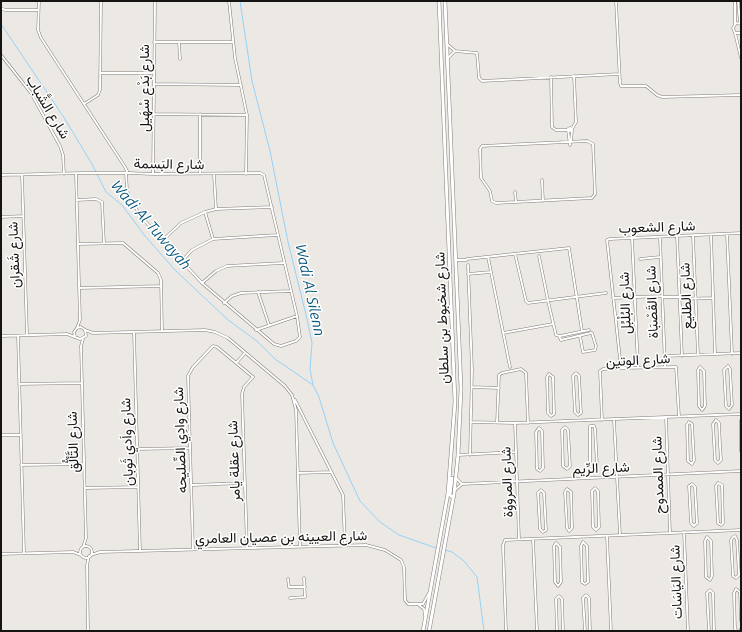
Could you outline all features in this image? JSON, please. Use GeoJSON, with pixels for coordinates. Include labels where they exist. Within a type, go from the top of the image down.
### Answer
{"type":"FeatureCollection","features":[{"type":"Feature","properties":{"kind":"main road","name":"شارع شخبوط بن سلطان"},"geometry":{"type":"LineString","coordinates":[[423,631],[442,534],[451,472],[455,423],[455,380],[440,1]]}},
{"type":"Feature","properties":{"kind":"main road","name":"شارع شخبوط بن سلطان"},"geometry":{"type":"LineString","coordinates":[[430,631],[454,495],[458,455],[461,389],[445,1]]}},
{"type":"Feature","properties":{"kind":"main road"},"geometry":{"type":"LineString","coordinates":[[451,472],[450,495],[452,497],[454,495]]}},
{"type":"Feature","properties":{"kind":"street"},"geometry":{"type":"LineString","coordinates":[[38,1],[38,30],[40,38],[124,164],[130,202],[162,241],[181,262],[224,303],[256,330],[276,345],[281,346],[299,339],[297,316],[283,263],[272,208],[216,209],[205,212],[181,223],[162,241]]}},
{"type":"Feature","properties":{"kind":"street"},"geometry":{"type":"LineString","coordinates":[[84,104],[99,94],[101,1]]}},
{"type":"Feature","properties":{"kind":"street","name":"شارع بَدْع سْهَيل"},"geometry":{"type":"LineString","coordinates":[[153,174],[155,1]]}},
{"type":"Feature","properties":{"kind":"street"},"geometry":{"type":"LineString","coordinates":[[229,1],[233,42],[247,115],[246,174]]}},
{"type":"Feature","properties":{"kind":"street"},"geometry":{"type":"LineString","coordinates":[[616,1],[620,83],[622,86],[646,86],[660,97],[741,95]]}},
{"type":"Feature","properties":{"kind":"street"},"geometry":{"type":"LineString","coordinates":[[735,1],[735,24],[733,28],[741,58]]}},
{"type":"Feature","properties":{"kind":"street"},"geometry":{"type":"LineString","coordinates":[[735,24],[741,24],[738,1]]}},
{"type":"Feature","properties":{"kind":"street"},"geometry":{"type":"LineString","coordinates":[[1,8],[4,10],[38,10]]}},
{"type":"Feature","properties":{"kind":"street"},"geometry":{"type":"LineString","coordinates":[[735,33],[741,33],[739,39],[741,53]]}},
{"type":"Feature","properties":{"kind":"street"},"geometry":{"type":"LineString","coordinates":[[154,42],[233,42]]}},
{"type":"Feature","properties":{"kind":"street"},"geometry":{"type":"LineString","coordinates":[[179,42],[180,59]]}},
{"type":"Feature","properties":{"kind":"street"},"geometry":{"type":"LineString","coordinates":[[447,43],[455,51],[477,53],[479,78],[482,81],[620,74]]}},
{"type":"Feature","properties":{"kind":"street"},"geometry":{"type":"LineString","coordinates":[[448,58],[455,51]]}},
{"type":"Feature","properties":{"kind":"street","name":"شارع الشَّباب"},"geometry":{"type":"LineString","coordinates":[[1,55],[31,93],[60,146],[64,155],[64,174]]}},
{"type":"Feature","properties":{"kind":"street"},"geometry":{"type":"LineString","coordinates":[[100,73],[154,73]]}},
{"type":"Feature","properties":{"kind":"street"},"geometry":{"type":"LineString","coordinates":[[551,77],[552,126],[556,130],[565,130],[574,126],[576,121],[574,76]]}},
{"type":"Feature","properties":{"kind":"street"},"geometry":{"type":"LineString","coordinates":[[154,84],[241,84]]}},
{"type":"Feature","properties":{"kind":"street"},"geometry":{"type":"LineString","coordinates":[[734,94],[741,92]]}},
{"type":"Feature","properties":{"kind":"street"},"geometry":{"type":"LineString","coordinates":[[154,114],[247,115]]}},
{"type":"Feature","properties":{"kind":"street"},"geometry":{"type":"LineString","coordinates":[[200,114],[200,174]]}},
{"type":"Feature","properties":{"kind":"street"},"geometry":{"type":"LineString","coordinates":[[570,129],[570,145]]}},
{"type":"Feature","properties":{"kind":"street"},"geometry":{"type":"LineString","coordinates":[[588,140],[593,144],[594,196],[590,199],[543,201],[495,203],[492,201],[490,191],[481,178],[481,146],[588,140]]}},
{"type":"Feature","properties":{"kind":"street","name":"شارع البَسمة"},"geometry":{"type":"LineString","coordinates":[[1,176],[87,173],[264,175],[272,208]]}},
{"type":"Feature","properties":{"kind":"street"},"geometry":{"type":"LineString","coordinates":[[76,174],[80,320],[76,329],[76,337]]}},
{"type":"Feature","properties":{"kind":"street"},"geometry":{"type":"LineString","coordinates":[[214,174],[216,209]]}},
{"type":"Feature","properties":{"kind":"street","name":"شارع شَقران"},"geometry":{"type":"LineString","coordinates":[[22,175],[27,336]]}},
{"type":"Feature","properties":{"kind":"street"},"geometry":{"type":"LineString","coordinates":[[542,180],[543,201]]}},
{"type":"Feature","properties":{"kind":"street"},"geometry":{"type":"LineString","coordinates":[[515,192],[516,202]]}},
{"type":"Feature","properties":{"kind":"street"},"geometry":{"type":"LineString","coordinates":[[76,200],[96,199],[102,202],[104,243]]}},
{"type":"Feature","properties":{"kind":"street"},"geometry":{"type":"LineString","coordinates":[[205,212],[213,239]]}},
{"type":"Feature","properties":{"kind":"street"},"geometry":{"type":"LineString","coordinates":[[1,217],[23,216]]}},
{"type":"Feature","properties":{"kind":"street","name":"شارع الشعوب"},"geometry":{"type":"LineString","coordinates":[[621,368],[607,242],[610,239],[741,233]]}},
{"type":"Feature","properties":{"kind":"street"},"geometry":{"type":"LineString","coordinates":[[727,234],[732,354]]}},
{"type":"Feature","properties":{"kind":"street"},"geometry":{"type":"LineString","coordinates":[[181,262],[195,248],[213,239],[278,235]]}},
{"type":"Feature","properties":{"kind":"street"},"geometry":{"type":"LineString","coordinates":[[711,235],[715,354]]}},
{"type":"Feature","properties":{"kind":"street"},"geometry":{"type":"LineString","coordinates":[[677,236],[682,356]]}},
{"type":"Feature","properties":{"kind":"street","name":"شارع الطليع"},"geometry":{"type":"LineString","coordinates":[[693,236],[698,355]]}},
{"type":"Feature","properties":{"kind":"street","name":"شارع القَصْبَاة"},"geometry":{"type":"LineString","coordinates":[[660,237],[665,366]]}},
{"type":"Feature","properties":{"kind":"street","name":"شارع البُلْبُل"},"geometry":{"type":"LineString","coordinates":[[632,238],[638,367]]}},
{"type":"Feature","properties":{"kind":"street"},"geometry":{"type":"LineString","coordinates":[[78,244],[120,242],[126,245],[158,273],[161,286],[162,331]]}},
{"type":"Feature","properties":{"kind":"street"},"geometry":{"type":"LineString","coordinates":[[456,260],[569,248],[582,331]]}},
{"type":"Feature","properties":{"kind":"street"},"geometry":{"type":"LineString","coordinates":[[515,254],[526,303],[606,294]]}},
{"type":"Feature","properties":{"kind":"street"},"geometry":{"type":"LineString","coordinates":[[539,256],[556,335],[559,336],[560,340],[593,333],[596,346],[595,350],[583,352],[580,336]]}},
{"type":"Feature","properties":{"kind":"street"},"geometry":{"type":"LineString","coordinates":[[488,257],[510,367]]}},
{"type":"Feature","properties":{"kind":"street"},"geometry":{"type":"LineString","coordinates":[[640,259],[660,257]]}},
{"type":"Feature","properties":{"kind":"street"},"geometry":{"type":"LineString","coordinates":[[202,283],[216,271],[227,266],[283,263]]}},
{"type":"Feature","properties":{"kind":"street"},"geometry":{"type":"LineString","coordinates":[[468,265],[472,375],[470,455]]}},
{"type":"Feature","properties":{"kind":"street"},"geometry":{"type":"LineString","coordinates":[[468,274],[491,272]]}},
{"type":"Feature","properties":{"kind":"street"},"geometry":{"type":"LineString","coordinates":[[79,288],[161,286]]}},
{"type":"Feature","properties":{"kind":"street"},"geometry":{"type":"LineString","coordinates":[[224,303],[236,294],[290,291]]}},
{"type":"Feature","properties":{"kind":"street"},"geometry":{"type":"LineString","coordinates":[[258,292],[269,325]]}},
{"type":"Feature","properties":{"kind":"street"},"geometry":{"type":"LineString","coordinates":[[613,298],[713,298]]}},
{"type":"Feature","properties":{"kind":"street"},"geometry":{"type":"LineString","coordinates":[[256,330],[297,316]]}},
{"type":"Feature","properties":{"kind":"street"},"geometry":{"type":"LineString","coordinates":[[80,320],[85,329]]}},
{"type":"Feature","properties":{"kind":"street"},"geometry":{"type":"LineString","coordinates":[[503,332],[554,324]]}},
{"type":"Feature","properties":{"kind":"street"},"geometry":{"type":"LineString","coordinates":[[67,334],[76,329],[85,329],[93,333]]}},
{"type":"Feature","properties":{"kind":"street","name":"شارع التَّألُّق"},"geometry":{"type":"LineString","coordinates":[[85,329],[81,346],[84,488],[86,538],[90,548]]}},
{"type":"Feature","properties":{"kind":"street"},"geometry":{"type":"LineString","coordinates":[[559,336],[589,330]]}},
{"type":"Feature","properties":{"kind":"street"},"geometry":{"type":"LineString","coordinates":[[1,336],[67,334],[84,338],[93,333],[162,331],[215,332],[224,336],[282,383],[293,397],[344,499],[345,545]]}},
{"type":"Feature","properties":{"kind":"street","name":"شارع واَدي ثَوبان"},"geometry":{"type":"LineString","coordinates":[[134,332],[140,551]]}},
{"type":"Feature","properties":{"kind":"street"},"geometry":{"type":"LineString","coordinates":[[18,336],[24,553]]}},
{"type":"Feature","properties":{"kind":"street","name":"شارع التَّألُّق"},"geometry":{"type":"LineString","coordinates":[[76,337],[81,346]]}},
{"type":"Feature","properties":{"kind":"street","name":"شارع وادِي الصِّليحه"},"geometry":{"type":"LineString","coordinates":[[194,549],[188,380],[190,372],[213,346],[253,378]]}},
{"type":"Feature","properties":{"kind":"street"},"geometry":{"type":"LineString","coordinates":[[236,363],[245,352]]}},
{"type":"Feature","properties":{"kind":"street"},"geometry":{"type":"LineString","coordinates":[[664,356],[741,353]]}},
{"type":"Feature","properties":{"kind":"street","name":"شارع الوتين"},"geometry":{"type":"LineString","coordinates":[[602,420],[600,372],[603,369],[638,367],[673,366],[677,368],[679,416]]}},
{"type":"Feature","properties":{"kind":"street"},"geometry":{"type":"LineString","coordinates":[[729,409],[726,406],[724,370],[728,366],[730,369],[732,406],[729,409],[729,414]]}},
{"type":"Feature","properties":{"kind":"street"},"geometry":{"type":"LineString","coordinates":[[702,410],[705,407],[705,392],[704,371],[700,368],[698,370],[699,407],[702,410],[703,416]]}},
{"type":"Feature","properties":{"kind":"street"},"geometry":{"type":"LineString","coordinates":[[497,422],[500,373],[521,370],[525,371],[528,423]]}},
{"type":"Feature","properties":{"kind":"street"},"geometry":{"type":"LineString","coordinates":[[578,415],[575,413],[574,397],[573,376],[576,373],[579,375],[581,413],[578,415],[578,421]]}},
{"type":"Feature","properties":{"kind":"street"},"geometry":{"type":"LineString","coordinates":[[551,416],[554,414],[554,399],[553,377],[550,374],[547,377],[548,414],[551,416],[552,422]]}},
{"type":"Feature","properties":{"kind":"street","name":"شارع عقلة يامر"},"geometry":{"type":"LineString","coordinates":[[247,547],[242,394],[244,387],[253,378]]}},
{"type":"Feature","properties":{"kind":"street"},"geometry":{"type":"LineString","coordinates":[[19,384],[82,383]]}},
{"type":"Feature","properties":{"kind":"street"},"geometry":{"type":"LineString","coordinates":[[472,387],[498,388]]}},
{"type":"Feature","properties":{"kind":"street"},"geometry":{"type":"LineString","coordinates":[[725,391],[731,391]]}},
{"type":"Feature","properties":{"kind":"street"},"geometry":{"type":"LineString","coordinates":[[699,392],[705,392]]}},
{"type":"Feature","properties":{"kind":"street"},"geometry":{"type":"LineString","coordinates":[[293,397],[296,418],[300,546]]}},
{"type":"Feature","properties":{"kind":"street"},"geometry":{"type":"LineString","coordinates":[[574,397],[580,397]]}},
{"type":"Feature","properties":{"kind":"street"},"geometry":{"type":"LineString","coordinates":[[548,399],[554,399]]}},
{"type":"Feature","properties":{"kind":"street"},"geometry":{"type":"LineString","coordinates":[[471,422],[565,422],[741,414]]}},
{"type":"Feature","properties":{"kind":"street"},"geometry":{"type":"LineString","coordinates":[[716,415],[716,420],[713,423],[715,460],[718,463],[721,460],[720,438],[719,423],[716,420]]}},
{"type":"Feature","properties":{"kind":"street"},"geometry":{"type":"LineString","coordinates":[[689,416],[689,422],[687,424],[687,440],[688,462],[691,464],[694,461],[693,439],[692,424],[689,422]]}},
{"type":"Feature","properties":{"kind":"street"},"geometry":{"type":"LineString","coordinates":[[296,418],[304,417]]}},
{"type":"Feature","properties":{"kind":"street","name":"شارع الممدوح"},"geometry":{"type":"LineString","coordinates":[[666,417],[670,533]]}},
{"type":"Feature","properties":{"kind":"street"},"geometry":{"type":"LineString","coordinates":[[592,420],[592,426],[589,428],[589,444],[590,466],[594,468],[597,466],[596,444],[595,428],[592,426]]}},
{"type":"Feature","properties":{"kind":"street"},"geometry":{"type":"LineString","coordinates":[[614,420],[620,535]]}},
{"type":"Feature","properties":{"kind":"street"},"geometry":{"type":"LineString","coordinates":[[741,420],[741,451]]}},
{"type":"Feature","properties":{"kind":"street"},"geometry":{"type":"LineString","coordinates":[[538,422],[539,428],[542,430],[543,468],[540,471],[537,469],[536,446],[536,431],[539,428]]}},
{"type":"Feature","properties":{"kind":"street"},"geometry":{"type":"LineString","coordinates":[[565,422],[565,427],[562,430],[563,466],[567,469],[570,466],[568,429],[565,427]]}},
{"type":"Feature","properties":{"kind":"street","name":"شارع المروؤة"},"geometry":{"type":"LineString","coordinates":[[514,423],[519,539]]}},
{"type":"Feature","properties":{"kind":"street"},"geometry":{"type":"LineString","coordinates":[[1,435],[20,435]]}},
{"type":"Feature","properties":{"kind":"street"},"geometry":{"type":"LineString","coordinates":[[714,438],[720,438]]}},
{"type":"Feature","properties":{"kind":"street"},"geometry":{"type":"LineString","coordinates":[[687,440],[693,439]]}},
{"type":"Feature","properties":{"kind":"street"},"geometry":{"type":"LineString","coordinates":[[589,444],[596,444]]}},
{"type":"Feature","properties":{"kind":"street"},"geometry":{"type":"LineString","coordinates":[[563,445],[569,445]]}},
{"type":"Feature","properties":{"kind":"street"},"geometry":{"type":"LineString","coordinates":[[536,446],[542,446]]}},
{"type":"Feature","properties":{"kind":"street"},"geometry":{"type":"LineString","coordinates":[[137,449],[190,448]]}},
{"type":"Feature","properties":{"kind":"street"},"geometry":{"type":"LineString","coordinates":[[458,455],[516,452]]}},
{"type":"Feature","properties":{"kind":"street"},"geometry":{"type":"LineString","coordinates":[[21,466],[84,464]]}},
{"type":"Feature","properties":{"kind":"street"},"geometry":{"type":"LineString","coordinates":[[326,473],[329,468]]}},
{"type":"Feature","properties":{"kind":"street","name":"شارع الرِّيم"},"geometry":{"type":"LineString","coordinates":[[462,484],[741,471]]}},
{"type":"Feature","properties":{"kind":"street"},"geometry":{"type":"LineString","coordinates":[[298,473],[331,472]]}},
{"type":"Feature","properties":{"kind":"street"},"geometry":{"type":"LineString","coordinates":[[454,495],[457,487],[462,484],[458,481],[456,476]]}},
{"type":"Feature","properties":{"kind":"street"},"geometry":{"type":"LineString","coordinates":[[192,485],[245,483]]}},
{"type":"Feature","properties":{"kind":"street"},"geometry":{"type":"LineString","coordinates":[[720,525],[723,523],[723,507],[722,485],[719,483],[716,486],[718,522],[721,531]]}},
{"type":"Feature","properties":{"kind":"street"},"geometry":{"type":"LineString","coordinates":[[694,526],[691,524],[690,509],[690,486],[692,484],[695,486],[697,524],[694,526],[694,532]]}},
{"type":"Feature","properties":{"kind":"street"},"geometry":{"type":"LineString","coordinates":[[84,488],[138,487]]}},
{"type":"Feature","properties":{"kind":"street"},"geometry":{"type":"LineString","coordinates":[[596,530],[593,528],[592,512],[592,491],[595,488],[598,491],[599,528],[596,530],[596,536]]}},
{"type":"Feature","properties":{"kind":"street"},"geometry":{"type":"LineString","coordinates":[[569,531],[572,529],[571,492],[567,489],[565,491],[566,514],[567,529],[570,537]]}},
{"type":"Feature","properties":{"kind":"street"},"geometry":{"type":"LineString","coordinates":[[543,532],[540,530],[539,515],[538,494],[541,490],[544,493],[546,530],[543,532],[543,538]]}},
{"type":"Feature","properties":{"kind":"street"},"geometry":{"type":"LineString","coordinates":[[717,507],[723,507]]}},
{"type":"Feature","properties":{"kind":"street"},"geometry":{"type":"LineString","coordinates":[[690,509],[696,508]]}},
{"type":"Feature","properties":{"kind":"street"},"geometry":{"type":"LineString","coordinates":[[592,512],[598,512]]}},
{"type":"Feature","properties":{"kind":"street"},"geometry":{"type":"LineString","coordinates":[[539,515],[545,514]]}},
{"type":"Feature","properties":{"kind":"street"},"geometry":{"type":"LineString","coordinates":[[566,514],[572,514]]}},
{"type":"Feature","properties":{"kind":"street"},"geometry":{"type":"LineString","coordinates":[[506,631],[503,544],[506,540],[741,530]]}},
{"type":"Feature","properties":{"kind":"street"},"geometry":{"type":"LineString","coordinates":[[733,531],[734,536],[738,540],[739,576],[736,578],[733,576],[732,538],[734,536]]}},
{"type":"Feature","properties":{"kind":"street","name":"شارع اليَاسَات"},"geometry":{"type":"LineString","coordinates":[[684,532],[688,631]]}},
{"type":"Feature","properties":{"kind":"street"},"geometry":{"type":"LineString","coordinates":[[707,532],[707,537],[705,539],[706,577],[710,580],[712,576],[711,541],[707,537]]}},
{"type":"Feature","properties":{"kind":"street"},"geometry":{"type":"LineString","coordinates":[[607,536],[611,631]]}},
{"type":"Feature","properties":{"kind":"street"},"geometry":{"type":"LineString","coordinates":[[583,537],[584,542],[587,545],[588,582],[585,584],[582,582],[581,560],[581,544],[584,542]]}},
{"type":"Feature","properties":{"kind":"street","name":"شارع التَّألُّق"},"geometry":{"type":"LineString","coordinates":[[82,555],[82,547],[86,538]]}},
{"type":"Feature","properties":{"kind":"street"},"geometry":{"type":"LineString","coordinates":[[556,538],[557,543],[560,546],[561,583],[558,586],[555,583],[554,561],[554,546],[557,543]]}},
{"type":"Feature","properties":{"kind":"street"},"geometry":{"type":"LineString","coordinates":[[533,539],[537,631]]}},
{"type":"Feature","properties":{"kind":"street","name":"شارع العيينه بن عصيان العامري"},"geometry":{"type":"LineString","coordinates":[[82,555],[90,556],[100,552],[247,547],[345,545],[375,546],[399,558],[404,567],[405,601],[409,605],[419,605]]}},
{"type":"Feature","properties":{"kind":"street"},"geometry":{"type":"LineString","coordinates":[[73,552],[82,547],[90,548],[90,556],[87,565],[88,631]]}},
{"type":"Feature","properties":{"kind":"street","name":"شارع العيينه بن عصيان العامري"},"geometry":{"type":"LineString","coordinates":[[90,548],[100,552]]}},
{"type":"Feature","properties":{"kind":"street"},"geometry":{"type":"LineString","coordinates":[[1,554],[73,552],[82,555],[87,565]]}},
{"type":"Feature","properties":{"kind":"street"},"geometry":{"type":"LineString","coordinates":[[732,554],[738,554]]}},
{"type":"Feature","properties":{"kind":"street"},"geometry":{"type":"LineString","coordinates":[[705,555],[711,555]]}},
{"type":"Feature","properties":{"kind":"street"},"geometry":{"type":"LineString","coordinates":[[581,560],[587,560]]}},
{"type":"Feature","properties":{"kind":"street"},"geometry":{"type":"LineString","coordinates":[[554,561],[560,561]]}},
{"type":"Feature","properties":{"kind":"street"},"geometry":{"type":"LineString","coordinates":[[290,598],[304,597],[304,578]]}},
{"type":"Feature","properties":{"kind":"street"},"geometry":{"type":"LineString","coordinates":[[288,579],[290,587],[305,587]]}},
{"type":"Feature","properties":{"kind":"street"},"geometry":{"type":"LineString","coordinates":[[739,630],[735,614],[734,593],[736,589],[740,592],[741,621]]}},
{"type":"Feature","properties":{"kind":"street"},"geometry":{"type":"LineString","coordinates":[[425,620],[424,609],[419,605],[425,602],[430,590]]}},
{"type":"Feature","properties":{"kind":"street"},"geometry":{"type":"LineString","coordinates":[[709,631],[707,593],[710,590],[713,592],[714,631]]}},
{"type":"Feature","properties":{"kind":"street"},"geometry":{"type":"LineString","coordinates":[[584,631],[583,597],[586,595],[589,598],[590,631]]}},
{"type":"Feature","properties":{"kind":"street"},"geometry":{"type":"LineString","coordinates":[[557,631],[556,599],[560,596],[562,599],[563,631]]}},
{"type":"Feature","properties":{"kind":"street"},"geometry":{"type":"LineString","coordinates":[[735,614],[741,614]]}},
{"type":"Feature","properties":{"kind":"street"},"geometry":{"type":"LineString","coordinates":[[708,615],[714,615]]}},
{"type":"Feature","properties":{"kind":"street"},"geometry":{"type":"LineString","coordinates":[[584,620],[590,620]]}},
{"type":"Feature","properties":{"kind":"street"},"geometry":{"type":"LineString","coordinates":[[557,621],[563,621]]}},
{"type":"Feature","properties":{"kind":"waterway","name":"Wadi Al Silenn"},"geometry":{"type":"LineString","coordinates":[[240,1],[252,81],[270,151],[288,242],[312,343],[310,369],[313,385],[319,397],[333,443],[360,501],[380,522],[399,535],[436,548]]}},
{"type":"Feature","properties":{"kind":"waterway","name":"Wadi Al Tuwayah"},"geometry":{"type":"LineString","coordinates":[[1,24],[63,116],[92,164],[106,192],[122,205],[145,236],[175,270],[227,319],[258,342],[275,359],[313,385]]}},
{"type":"Feature","properties":{"kind":"waterway","name":"Wadi Al Silenn"},"geometry":{"type":"LineString","coordinates":[[445,550],[452,552],[464,561],[477,577],[484,631]]}}]}
